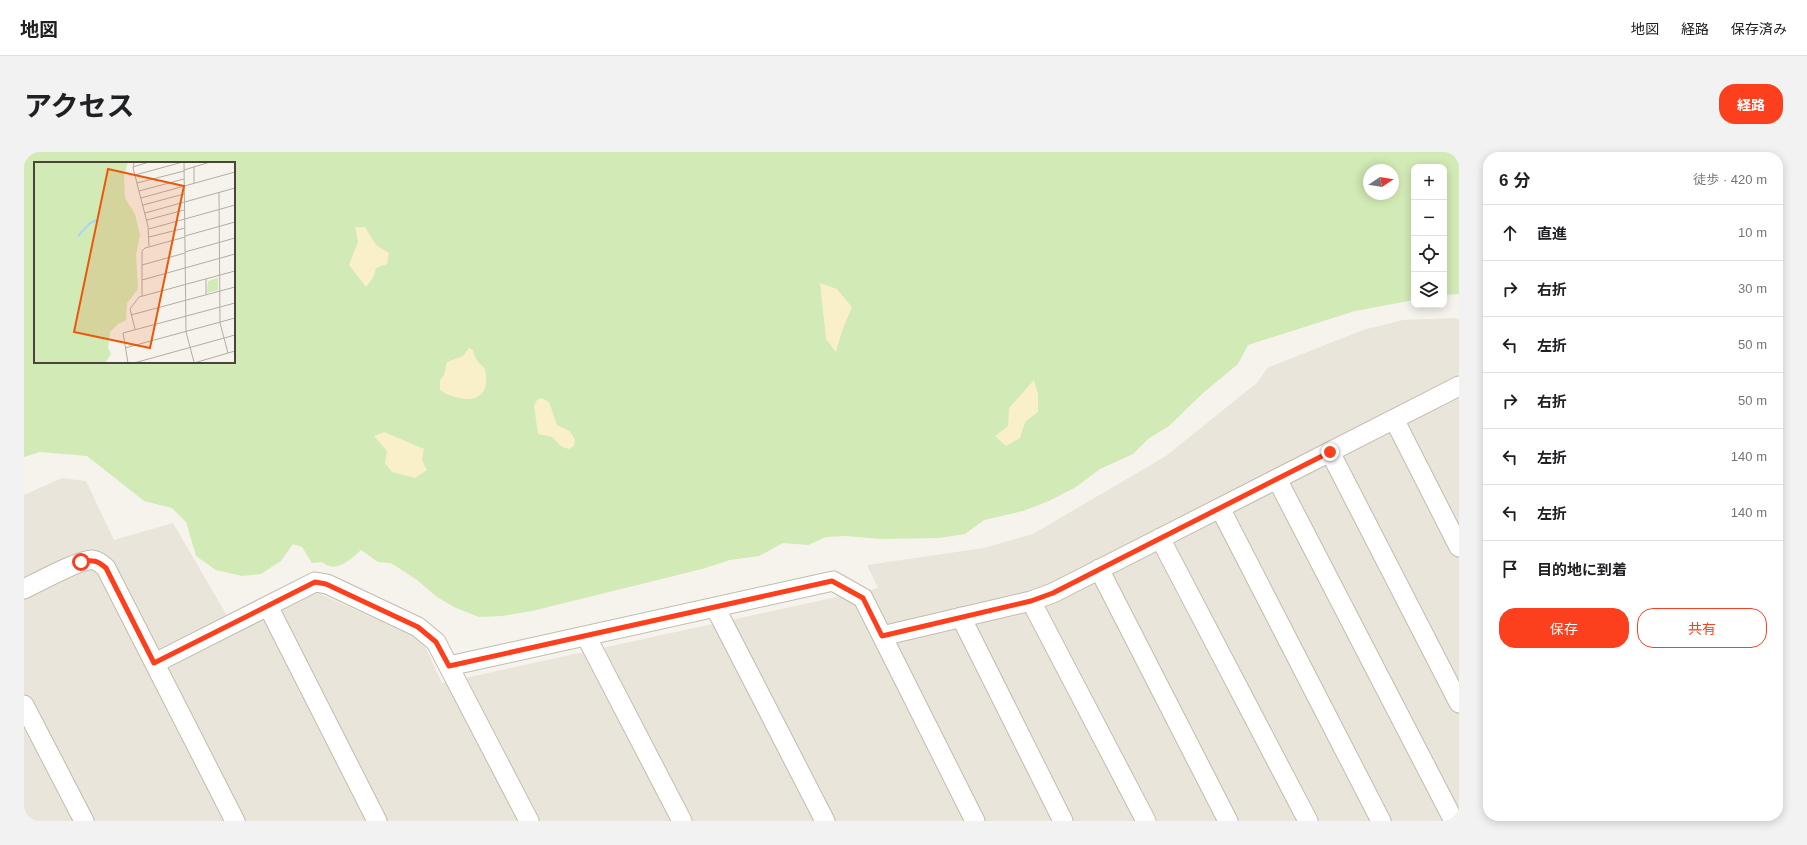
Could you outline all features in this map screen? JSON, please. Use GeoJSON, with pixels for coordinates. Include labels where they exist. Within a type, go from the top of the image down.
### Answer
{"type":"FeatureCollection","features":[{"type":"Feature","properties":{"kind":"street"},"geometry":{"type":"LineString","coordinates":[[882,636],[1031,601],[1053,593],[1394,419],[1458,388]]}},
{"type":"Feature","properties":{"kind":"street"},"geometry":{"type":"LineString","coordinates":[[1394,419],[1459,546]]}},
{"type":"Feature","properties":{"kind":"street"},"geometry":{"type":"LineString","coordinates":[[1330,452],[1459,703]]}},
{"type":"Feature","properties":{"kind":"street"},"geometry":{"type":"LineString","coordinates":[[1277,479],[1454,821],[1459,820]]}},
{"type":"Feature","properties":{"kind":"street"},"geometry":{"type":"LineString","coordinates":[[1220,508],[1381,821]]}},
{"type":"Feature","properties":{"kind":"street"},"geometry":{"type":"LineString","coordinates":[[1160,538],[1308,821]]}},
{"type":"Feature","properties":{"kind":"street"},"geometry":{"type":"LineString","coordinates":[[24,589],[81,562],[92,560],[101,563],[106,568],[235,821]]}},
{"type":"Feature","properties":{"kind":"street"},"geometry":{"type":"LineString","coordinates":[[1100,569],[1228,821]]}},
{"type":"Feature","properties":{"kind":"street"},"geometry":{"type":"LineString","coordinates":[[449,666],[832,581],[863,598],[975,821]]}},
{"type":"Feature","properties":{"kind":"street"},"geometry":{"type":"LineString","coordinates":[[154,663],[315,582],[326,584],[418,627],[436,642],[529,821]]}},
{"type":"Feature","properties":{"kind":"street"},"geometry":{"type":"LineString","coordinates":[[1031,601],[1146,821]]}},
{"type":"Feature","properties":{"kind":"street"},"geometry":{"type":"LineString","coordinates":[[268,606],[377,821]]}},
{"type":"Feature","properties":{"kind":"street"},"geometry":{"type":"LineString","coordinates":[[715,607],[826,821]]}},
{"type":"Feature","properties":{"kind":"street"},"geometry":{"type":"LineString","coordinates":[[961,617],[1063,821]]}},
{"type":"Feature","properties":{"kind":"street"},"geometry":{"type":"LineString","coordinates":[[586,636],[682,821]]}},
{"type":"Feature","properties":{"kind":"street"},"geometry":{"type":"LineString","coordinates":[[24,705],[84,821]]}},
{"type":"Feature","properties":{"kind":"shaded area"},"geometry":{"type":"Polygon","coordinates":[[[1454,318],[1459,320],[1459,821],[24,821],[24,495],[62,478],[86,481],[114,540],[173,523],[236,631],[316,592],[422,640],[442,683],[878,588],[867,565],[984,548],[1033,534],[1166,456],[1258,382],[1267,368],[1363,330],[1403,320],[1454,318]]]}},
{"type":"Feature","properties":{"kind":"green space"},"geometry":{"type":"Polygon","coordinates":[[[24,152],[1459,152],[1459,294],[1447,295],[1447,164],[1411,164],[1411,301],[1355,311],[1248,345],[1238,364],[1203,393],[1169,426],[1148,439],[1133,454],[1100,469],[1076,487],[1049,501],[1023,511],[984,520],[965,534],[939,538],[881,539],[846,536],[826,537],[808,545],[783,543],[759,556],[730,560],[702,569],[532,611],[502,616],[479,617],[456,608],[437,597],[417,580],[391,563],[378,562],[361,550],[343,564],[332,567],[322,562],[312,563],[302,547],[293,544],[281,561],[261,574],[242,576],[216,570],[196,556],[186,522],[172,508],[144,501],[87,456],[40,452],[24,457],[24,152]]]}},
{"type":"Feature","properties":{"kind":"sand"},"geometry":{"type":"Polygon","coordinates":[[[355,227],[365,227],[376,245],[389,253],[387,264],[376,268],[373,278],[366,287],[349,265],[358,242],[355,227]]]}},
{"type":"Feature","properties":{"kind":"sand"},"geometry":{"type":"Polygon","coordinates":[[[820,283],[837,289],[852,307],[842,331],[836,352],[826,339],[820,283]]]}},
{"type":"Feature","properties":{"kind":"sand"},"geometry":{"type":"Polygon","coordinates":[[[469,348],[473,350],[476,359],[485,370],[486,383],[484,391],[474,398],[467,399],[452,396],[440,390],[440,380],[444,375],[447,362],[463,356],[469,348]]]}},
{"type":"Feature","properties":{"kind":"sand"},"geometry":{"type":"Polygon","coordinates":[[[1034,380],[1038,394],[1038,412],[1025,422],[1020,438],[1006,446],[995,436],[1008,426],[1009,408],[1034,380]]]}},
{"type":"Feature","properties":{"kind":"sand"},"geometry":{"type":"Polygon","coordinates":[[[542,398],[549,402],[557,425],[570,431],[575,440],[574,446],[569,449],[562,447],[552,437],[538,434],[534,406],[537,400],[542,398]]]}},
{"type":"Feature","properties":{"kind":"sand"},"geometry":{"type":"Polygon","coordinates":[[[384,432],[424,449],[422,460],[427,470],[415,478],[392,472],[385,463],[387,451],[374,436],[384,432]]]}},
{"type":"Feature","properties":{"kind":"route"},"geometry":{"type":"LineString","coordinates":[[81,562],[92,560],[101,563],[106,568],[154,663],[315,582],[326,584],[418,627],[436,642],[449,666],[832,581],[863,598],[882,636],[1031,601],[1053,593],[1330,452]]}}]}
